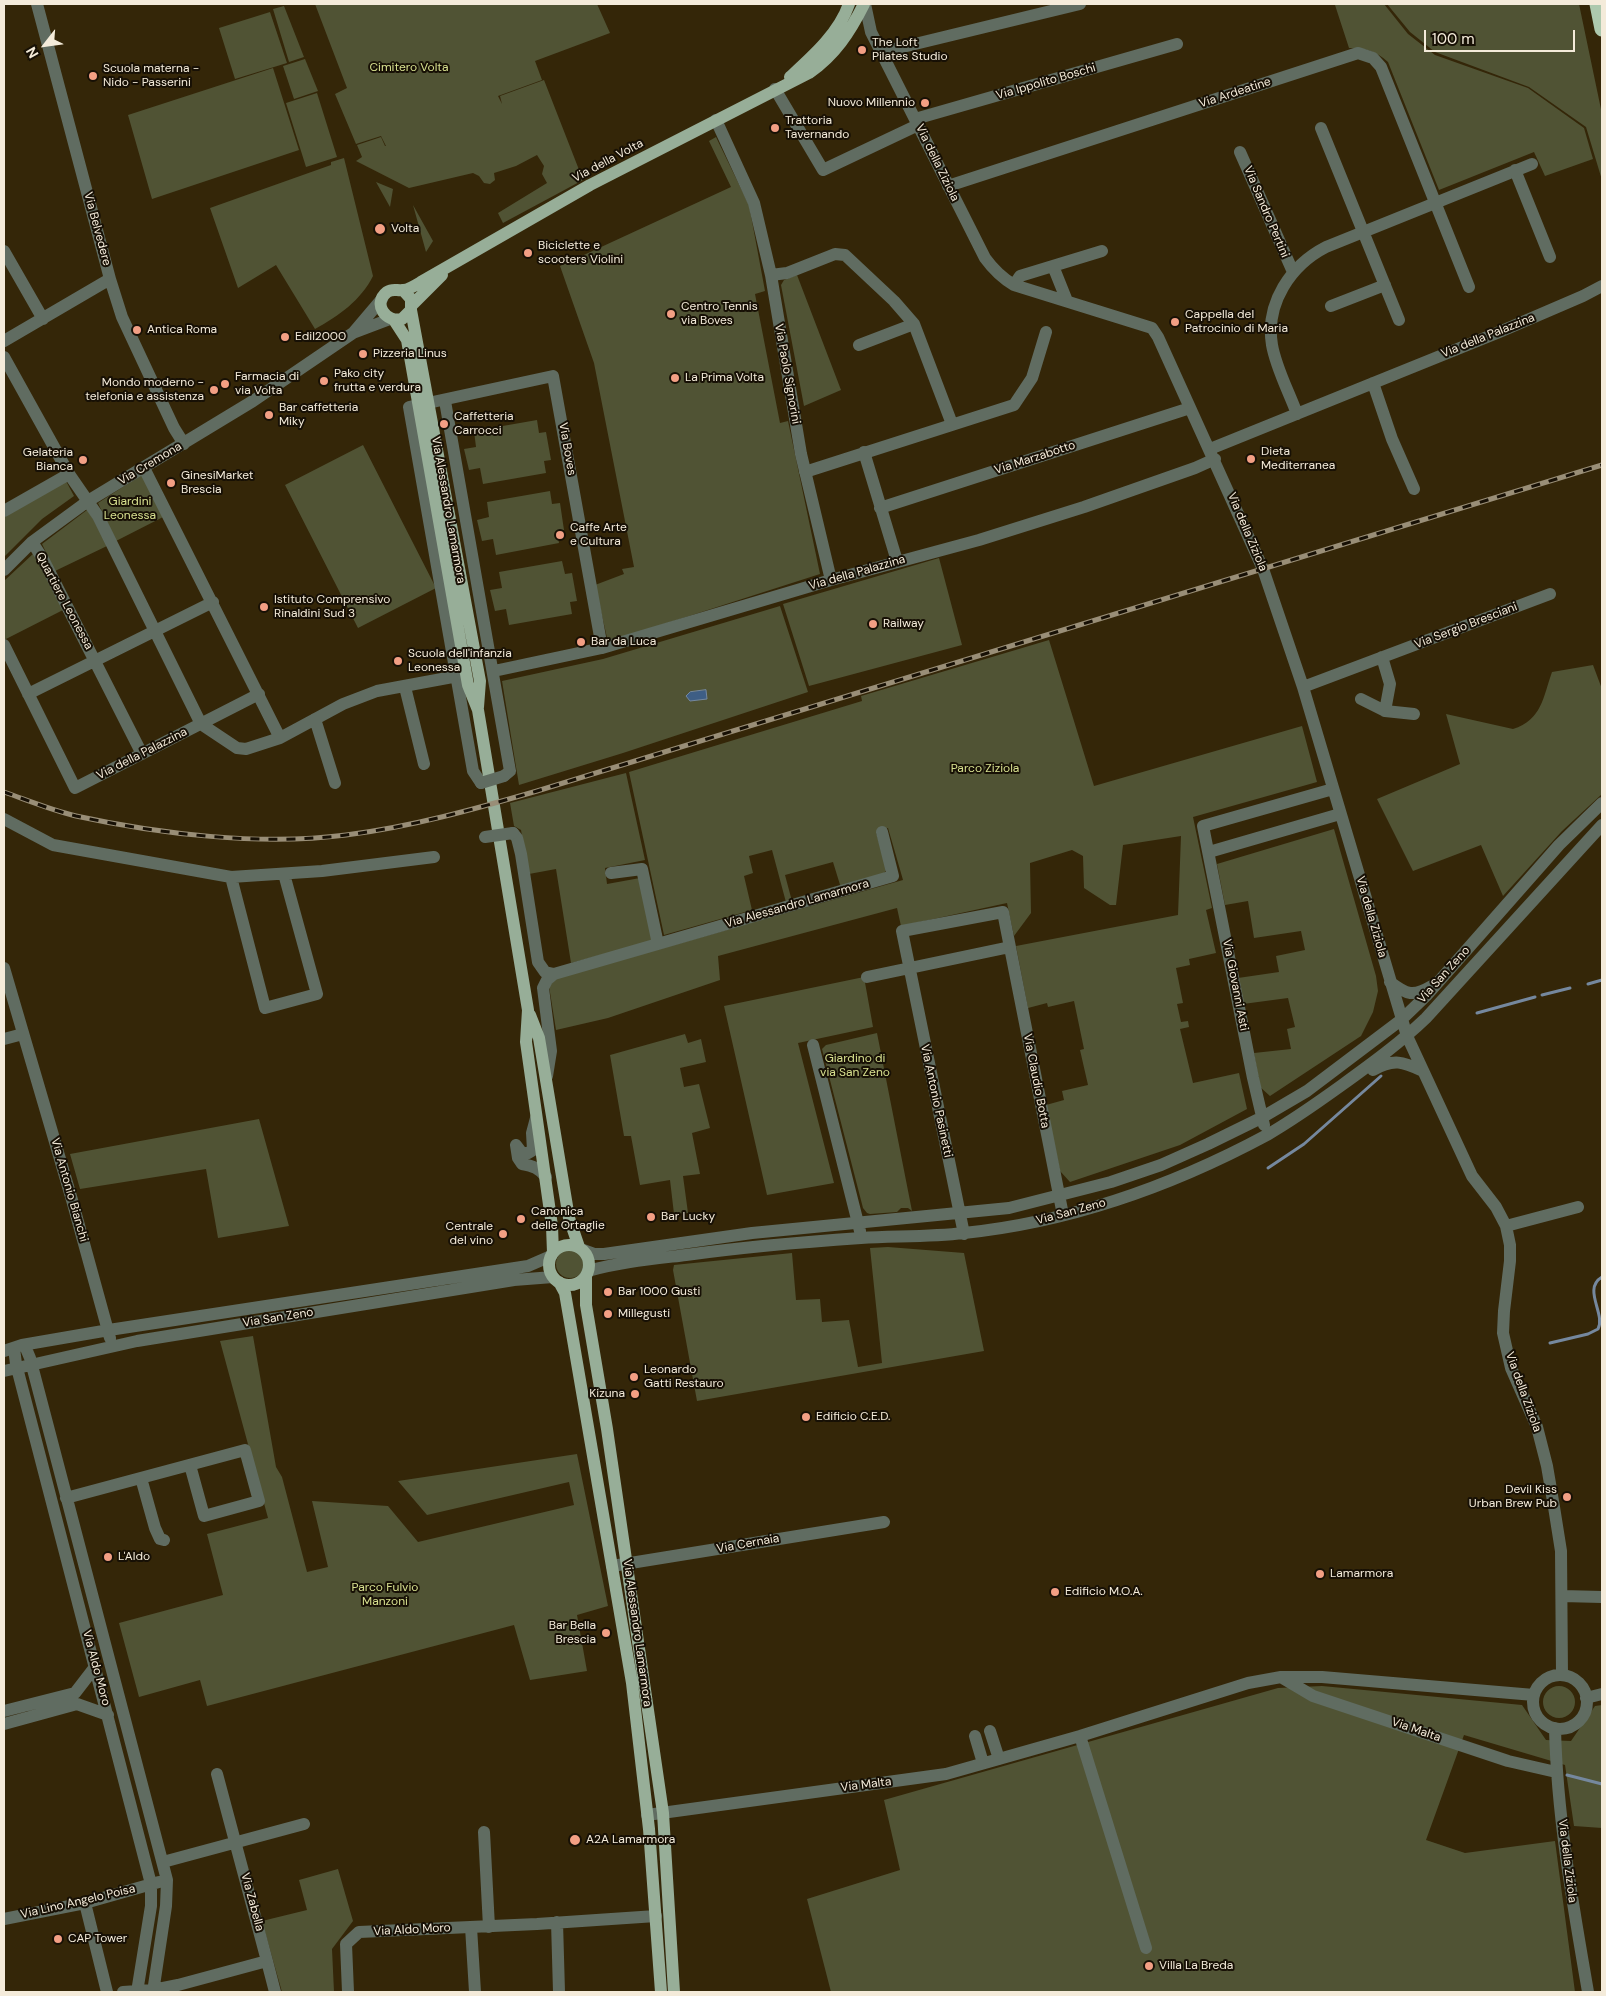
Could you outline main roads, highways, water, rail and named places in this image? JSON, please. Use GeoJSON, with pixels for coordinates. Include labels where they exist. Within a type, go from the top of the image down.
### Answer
{"type":"FeatureCollection","features":[{"type":"Feature","properties":{"kind":"highway"},"geometry":{"type":"LineString","coordinates":[[1597,4],[1602,29]]}},
{"type":"Feature","properties":{"kind":"main road","name":"Via della Volta"},"geometry":{"type":"LineString","coordinates":[[778,87],[824,44],[838,26],[849,4]]}},
{"type":"Feature","properties":{"kind":"main road","name":"Via della Volta"},"geometry":{"type":"LineString","coordinates":[[409,301],[390,290],[382,299],[382,308],[392,319],[402,319],[409,301],[451,267],[568,197],[778,87],[809,73],[824,62],[846,37],[865,4]]}},
{"type":"Feature","properties":{"kind":"main road","name":"Via della Volta"},"geometry":{"type":"LineString","coordinates":[[409,301],[451,267]]}},
{"type":"Feature","properties":{"kind":"main road","name":"Via Alessandro Lamarmora"},"geometry":{"type":"LineString","coordinates":[[409,301],[416,327],[423,404]]}},
{"type":"Feature","properties":{"kind":"main road","name":"Via Alessandro Lamarmora"},"geometry":{"type":"LineString","coordinates":[[392,319],[407,340],[423,404],[480,681],[478,710],[528,1010],[539,1038],[570,1218],[581,1248]]}},
{"type":"Feature","properties":{"kind":"main road","name":"Via Alessandro Lamarmora"},"geometry":{"type":"LineString","coordinates":[[528,1010],[526,1042],[546,1177],[552,1226],[552,1254]]}},
{"type":"Feature","properties":{"kind":"main road"},"geometry":{"type":"LineString","coordinates":[[565,1245],[581,1248],[590,1262],[587,1274],[576,1284],[564,1284],[556,1279],[549,1267],[552,1254],[565,1245]]}},
{"type":"Feature","properties":{"kind":"main road","name":"Via Alessandro Lamarmora"},"geometry":{"type":"LineString","coordinates":[[587,1274],[586,1305],[663,1813],[674,1992]]}},
{"type":"Feature","properties":{"kind":"main road","name":"Via Alessandro Lamarmora"},"geometry":{"type":"LineString","coordinates":[[556,1279],[565,1293],[632,1683],[647,1815],[661,1992]]}},
{"type":"Feature","properties":{"kind":"water"},"geometry":{"type":"Polygon","coordinates":[[[706,690],[707,699],[690,701],[686,696],[690,692],[706,690]]]}},
{"type":"Feature","properties":{"kind":"waterway"},"geometry":{"type":"LineString","coordinates":[[1588,984],[1602,980]]}},
{"type":"Feature","properties":{"kind":"waterway"},"geometry":{"type":"LineString","coordinates":[[1542,995],[1570,988]]}},
{"type":"Feature","properties":{"kind":"waterway"},"geometry":{"type":"LineString","coordinates":[[1477,1013],[1535,997]]}},
{"type":"Feature","properties":{"kind":"waterway"},"geometry":{"type":"LineString","coordinates":[[1268,1168],[1304,1144],[1381,1076]]}},
{"type":"Feature","properties":{"kind":"waterway"},"geometry":{"type":"LineString","coordinates":[[1550,1343],[1588,1334],[1598,1329],[1600,1323],[1594,1288],[1596,1282],[1602,1277]]}},
{"type":"Feature","properties":{"kind":"waterway"},"geometry":{"type":"LineString","coordinates":[[1567,1775],[1602,1784]]}},
{"type":"Feature","properties":{"kind":"railway"},"geometry":{"type":"LineString","coordinates":[[4,792],[76,816],[175,833],[245,839],[280,839],[346,835],[395,827],[466,811],[537,791],[1602,465]]}},
{"type":"Feature","properties":{"kind":"place","name":"The Loft Pilates Studio"},"geometry":{"type":"Point","coordinates":[862,50]}},
{"type":"Feature","properties":{"kind":"place","name":"Scuola materna - Nido - Passerini"},"geometry":{"type":"Point","coordinates":[93,76]}},
{"type":"Feature","properties":{"kind":"place","name":"Nuovo Millennio"},"geometry":{"type":"Point","coordinates":[925,103]}},
{"type":"Feature","properties":{"kind":"place","name":"Trattoria Tavernando"},"geometry":{"type":"Point","coordinates":[775,128]}},
{"type":"Feature","properties":{"kind":"place","name":"Volta"},"geometry":{"type":"Point","coordinates":[380,229]}},
{"type":"Feature","properties":{"kind":"place","name":"Biciclette e scooters Violini"},"geometry":{"type":"Point","coordinates":[528,253]}},
{"type":"Feature","properties":{"kind":"place","name":"Centro Tennis via Boves"},"geometry":{"type":"Point","coordinates":[671,314]}},
{"type":"Feature","properties":{"kind":"place","name":"Cappella del Patrocinio di Maria"},"geometry":{"type":"Point","coordinates":[1175,322]}},
{"type":"Feature","properties":{"kind":"place","name":"Antica Roma"},"geometry":{"type":"Point","coordinates":[137,330]}},
{"type":"Feature","properties":{"kind":"place","name":"Edil2000"},"geometry":{"type":"Point","coordinates":[285,337]}},
{"type":"Feature","properties":{"kind":"place","name":"Pizzeria Linus"},"geometry":{"type":"Point","coordinates":[363,354]}},
{"type":"Feature","properties":{"kind":"place","name":"La Prima Volta"},"geometry":{"type":"Point","coordinates":[675,378]}},
{"type":"Feature","properties":{"kind":"place","name":"Pako city frutta e verdura"},"geometry":{"type":"Point","coordinates":[324,381]}},
{"type":"Feature","properties":{"kind":"place","name":"Farmacia di via Volta"},"geometry":{"type":"Point","coordinates":[225,384]}},
{"type":"Feature","properties":{"kind":"place","name":"Mondo moderno - telefonia e assistenza"},"geometry":{"type":"Point","coordinates":[214,390]}},
{"type":"Feature","properties":{"kind":"place","name":"Bar caffetteria Miky"},"geometry":{"type":"Point","coordinates":[269,415]}},
{"type":"Feature","properties":{"kind":"place","name":"Caffetteria Carrocci"},"geometry":{"type":"Point","coordinates":[444,424]}},
{"type":"Feature","properties":{"kind":"place","name":"Dieta Mediterranea"},"geometry":{"type":"Point","coordinates":[1251,459]}},
{"type":"Feature","properties":{"kind":"place","name":"Gelateria Bianca"},"geometry":{"type":"Point","coordinates":[83,460]}},
{"type":"Feature","properties":{"kind":"place","name":"GinesiMarket Brescia"},"geometry":{"type":"Point","coordinates":[171,483]}},
{"type":"Feature","properties":{"kind":"place","name":"Caffe Arte e Cultura"},"geometry":{"type":"Point","coordinates":[560,535]}},
{"type":"Feature","properties":{"kind":"place","name":"Istituto Comprensivo Rinaldini Sud 3"},"geometry":{"type":"Point","coordinates":[264,607]}},
{"type":"Feature","properties":{"kind":"place","name":"Railway"},"geometry":{"type":"Point","coordinates":[873,624]}},
{"type":"Feature","properties":{"kind":"place","name":"Bar da Luca"},"geometry":{"type":"Point","coordinates":[581,642]}},
{"type":"Feature","properties":{"kind":"place","name":"Scuola dell'infanzia Leonessa"},"geometry":{"type":"Point","coordinates":[398,661]}},
{"type":"Feature","properties":{"kind":"place","name":"Bar Lucky"},"geometry":{"type":"Point","coordinates":[651,1217]}},
{"type":"Feature","properties":{"kind":"place","name":"Canonica delle Ortaglie"},"geometry":{"type":"Point","coordinates":[521,1219]}},
{"type":"Feature","properties":{"kind":"place","name":"Centrale del vino"},"geometry":{"type":"Point","coordinates":[503,1234]}},
{"type":"Feature","properties":{"kind":"place","name":"Bar 1000 Gusti"},"geometry":{"type":"Point","coordinates":[608,1292]}},
{"type":"Feature","properties":{"kind":"place","name":"Millegusti"},"geometry":{"type":"Point","coordinates":[608,1314]}},
{"type":"Feature","properties":{"kind":"place","name":"Leonardo Gatti Restauro"},"geometry":{"type":"Point","coordinates":[634,1377]}},
{"type":"Feature","properties":{"kind":"place","name":"Kizuna"},"geometry":{"type":"Point","coordinates":[635,1394]}},
{"type":"Feature","properties":{"kind":"place","name":"Edificio C.E.D."},"geometry":{"type":"Point","coordinates":[806,1417]}},
{"type":"Feature","properties":{"kind":"place","name":"Devil Kiss Urban Brew Pub"},"geometry":{"type":"Point","coordinates":[1567,1497]}},
{"type":"Feature","properties":{"kind":"place","name":"L'Aldo"},"geometry":{"type":"Point","coordinates":[108,1557]}},
{"type":"Feature","properties":{"kind":"place","name":"Lamarmora"},"geometry":{"type":"Point","coordinates":[1320,1574]}},
{"type":"Feature","properties":{"kind":"place","name":"Edificio M.O.A."},"geometry":{"type":"Point","coordinates":[1055,1592]}},
{"type":"Feature","properties":{"kind":"place","name":"Bar Bella Brescia"},"geometry":{"type":"Point","coordinates":[606,1633]}},
{"type":"Feature","properties":{"kind":"place","name":"A2A Lamarmora"},"geometry":{"type":"Point","coordinates":[575,1840]}},
{"type":"Feature","properties":{"kind":"place","name":"CAP Tower"},"geometry":{"type":"Point","coordinates":[58,1939]}},
{"type":"Feature","properties":{"kind":"place","name":"Villa La Breda"},"geometry":{"type":"Point","coordinates":[1149,1966]}},
{"type":"Feature","properties":{"kind":"park label","name":"Cimitero Volta"},"geometry":{"type":"Point","coordinates":[409,68]}},
{"type":"Feature","properties":{"kind":"park label","name":"Giardini Leonessa"},"geometry":{"type":"Point","coordinates":[130,509]}},
{"type":"Feature","properties":{"kind":"park label","name":"Parco Ziziola"},"geometry":{"type":"Point","coordinates":[985,769]}},
{"type":"Feature","properties":{"kind":"park label","name":"Giardino di via San Zeno"},"geometry":{"type":"Point","coordinates":[855,1066]}},
{"type":"Feature","properties":{"kind":"park label","name":"Parco Fulvio Manzoni"},"geometry":{"type":"Point","coordinates":[385,1595]}}]}
